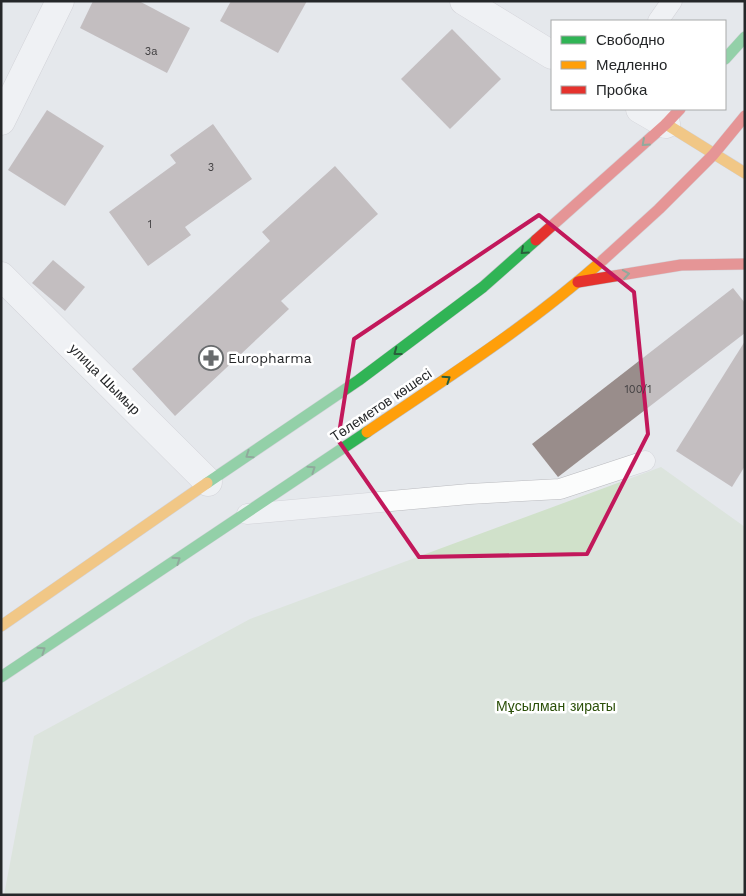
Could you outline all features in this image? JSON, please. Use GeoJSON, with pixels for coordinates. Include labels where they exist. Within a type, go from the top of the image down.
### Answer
{"type":"FeatureCollection","features":[{"type":"Feature","properties":{"kind":"main road"},"geometry":{"type":"LineString","coordinates":[[726,58],[745,37]]}},
{"type":"Feature","properties":{"kind":"main road"},"geometry":{"type":"LineString","coordinates":[[1,626],[359,380],[484,287],[673,116],[713,155],[745,173]]}},
{"type":"Feature","properties":{"kind":"main road","name":"Төлеметов көшесі"},"geometry":{"type":"LineString","coordinates":[[1,677],[504,340],[578,282],[659,208],[713,155],[745,116]]}},
{"type":"Feature","properties":{"kind":"main road"},"geometry":{"type":"LineString","coordinates":[[578,282],[681,265],[745,264]]}},
{"type":"Feature","properties":{"kind":"street"},"geometry":{"type":"LineString","coordinates":[[1,121],[60,1]]}},
{"type":"Feature","properties":{"kind":"street"},"geometry":{"type":"LineString","coordinates":[[464,1],[551,54]]}},
{"type":"Feature","properties":{"kind":"street"},"geometry":{"type":"LineString","coordinates":[[645,110],[673,116]]}},
{"type":"Feature","properties":{"kind":"street","name":"улица Шымыр"},"geometry":{"type":"LineString","coordinates":[[1,276],[208,482]]}},
{"type":"Feature","properties":{"kind":"lane"},"geometry":{"type":"LineString","coordinates":[[659,20],[672,1]]}},
{"type":"Feature","properties":{"kind":"lane"},"geometry":{"type":"LineString","coordinates":[[245,514],[469,494],[560,489],[645,461]]}},
{"type":"Feature","properties":{"kind":"highlighted area"},"geometry":{"type":"Polygon","coordinates":[[[539,215],[634,292],[648,434],[587,554],[419,557],[338,440],[354,339],[539,215]]]}},
{"type":"Feature","properties":{"kind":"green space","name":"Мұсылман зираты"},"geometry":{"type":"Polygon","coordinates":[[[661,467],[745,527],[745,895],[4,895],[34,736],[250,619],[661,467]]]}},
{"type":"Feature","properties":{"kind":"building"},"geometry":{"type":"Polygon","coordinates":[[[93,1],[139,1],[190,28],[167,73],[80,28],[93,1]]]}},
{"type":"Feature","properties":{"kind":"building"},"geometry":{"type":"Polygon","coordinates":[[[231,1],[307,1],[278,53],[220,21],[231,1]]]}},
{"type":"Feature","properties":{"kind":"building"},"geometry":{"type":"Polygon","coordinates":[[[452,29],[501,79],[450,129],[401,79],[452,29]]]}},
{"type":"Feature","properties":{"kind":"building"},"geometry":{"type":"Polygon","coordinates":[[[47,110],[104,146],[65,206],[8,170],[47,110]]]}},
{"type":"Feature","properties":{"kind":"building"},"geometry":{"type":"Polygon","coordinates":[[[213,124],[252,179],[185,227],[191,235],[148,266],[109,212],[176,163],[170,155],[213,124]]]}},
{"type":"Feature","properties":{"kind":"building"},"geometry":{"type":"Polygon","coordinates":[[[335,166],[378,214],[281,301],[289,309],[175,416],[132,369],[270,241],[262,232],[335,166]]]}},
{"type":"Feature","properties":{"kind":"building"},"geometry":{"type":"Polygon","coordinates":[[[53,260],[85,287],[65,311],[32,283],[53,260]]]}},
{"type":"Feature","properties":{"kind":"building"},"geometry":{"type":"Polygon","coordinates":[[[733,288],[745,303],[745,333],[558,477],[532,444],[733,288]]]}},
{"type":"Feature","properties":{"kind":"building"},"geometry":{"type":"Polygon","coordinates":[[[745,341],[745,466],[732,487],[676,451],[745,341]]]}},
{"type":"Feature","properties":{"kind":"traffic: fast"},"geometry":{"type":"LineString","coordinates":[[726,58],[745,37]]}},
{"type":"Feature","properties":{"kind":"traffic: fast"},"geometry":{"type":"LineString","coordinates":[[207,483],[359,380],[483,287],[536,240]]}},
{"type":"Feature","properties":{"kind":"traffic: fast"},"geometry":{"type":"LineString","coordinates":[[1,677],[367,432]]}},
{"type":"Feature","properties":{"kind":"traffic: slow"},"geometry":{"type":"LineString","coordinates":[[666,124],[745,173]]}},
{"type":"Feature","properties":{"kind":"traffic: slow"},"geometry":{"type":"LineString","coordinates":[[367,432],[458,371],[547,307],[603,260]]}},
{"type":"Feature","properties":{"kind":"traffic: slow"},"geometry":{"type":"LineString","coordinates":[[1,626],[207,483]]}},
{"type":"Feature","properties":{"kind":"traffic: jam"},"geometry":{"type":"LineString","coordinates":[[536,240],[666,124],[679,110]]}},
{"type":"Feature","properties":{"kind":"traffic: jam"},"geometry":{"type":"LineString","coordinates":[[603,260],[659,209],[713,155],[745,116]]}},
{"type":"Feature","properties":{"kind":"traffic: jam"},"geometry":{"type":"LineString","coordinates":[[578,282],[681,265],[745,264]]}},
{"type":"Feature","properties":{"kind":"place","name":"Europharma"},"geometry":{"type":"Point","coordinates":[211,358]}}]}
